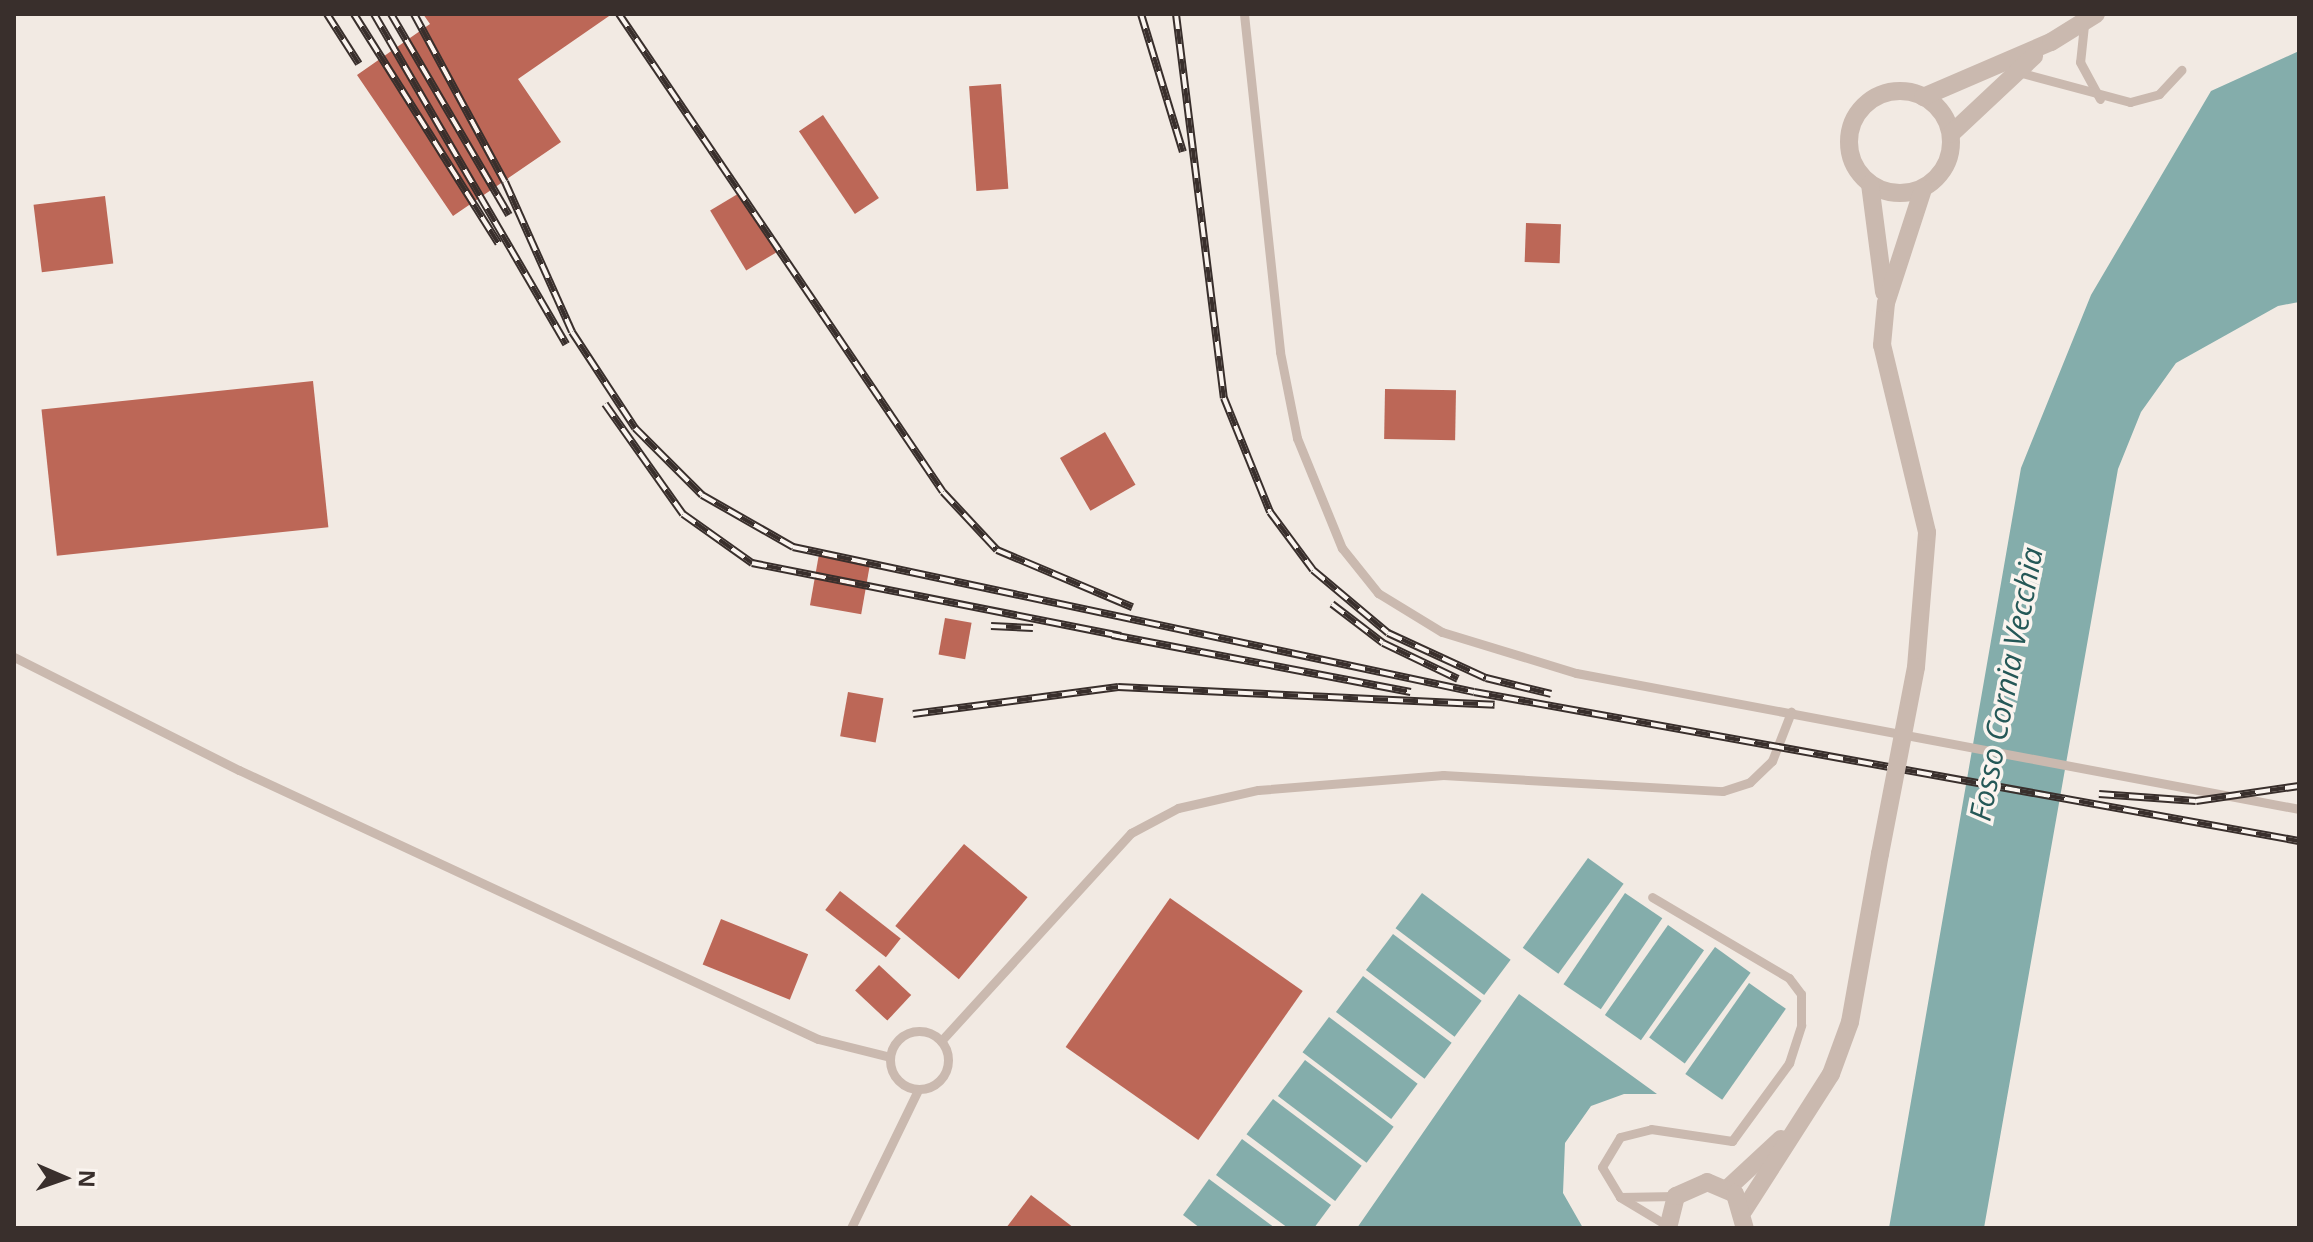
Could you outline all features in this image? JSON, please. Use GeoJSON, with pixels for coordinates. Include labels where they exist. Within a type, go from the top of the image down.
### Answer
{"type":"FeatureCollection","features":[{"type":"Feature","properties":{"kind":"street"},"geometry":{"type":"LineString","coordinates":[[1951,134],[2015,72],[2051,42],[2090,18]]}},
{"type":"Feature","properties":{"kind":"street"},"geometry":{"type":"LineString","coordinates":[[1886,303],[1870,184],[1850,154],[1859,110],[1885,93],[1923,97],[2051,42]]}},
{"type":"Feature","properties":{"kind":"street"},"geometry":{"type":"LineString","coordinates":[[1744,1219],[1831,1074],[1850,1022],[1916,667],[1927,532],[1882,345],[1886,303],[1923,189],[1945,168],[1951,134],[1940,110],[1923,97]]}},
{"type":"Feature","properties":{"kind":"street"},"geometry":{"type":"LineString","coordinates":[[1870,184],[1893,194],[1923,189]]}},
{"type":"Feature","properties":{"kind":"street"},"geometry":{"type":"LineString","coordinates":[[1728,1188],[1801,1121]]}},
{"type":"Feature","properties":{"kind":"street"},"geometry":{"type":"LineString","coordinates":[[1668,1227],[1676,1196],[1695,1183],[1728,1188]]}},
{"type":"Feature","properties":{"kind":"street"},"geometry":{"type":"LineString","coordinates":[[1728,1188],[1744,1219]]}},
{"type":"Feature","properties":{"kind":"lane"},"geometry":{"type":"LineString","coordinates":[[1244,14],[1280,352],[1297,438],[1342,548],[1378,593],[1442,632],[1576,673],[2299,809]]}},
{"type":"Feature","properties":{"kind":"lane"},"geometry":{"type":"LineString","coordinates":[[2090,18],[2080,62],[2100,99]]}},
{"type":"Feature","properties":{"kind":"lane"},"geometry":{"type":"LineString","coordinates":[[2015,72],[2100,99],[2130,102],[2159,94],[2181,70]]}},
{"type":"Feature","properties":{"kind":"lane"},"geometry":{"type":"LineString","coordinates":[[14,657],[818,1039],[890,1057]]}},
{"type":"Feature","properties":{"kind":"lane"},"geometry":{"type":"LineString","coordinates":[[941,1041],[1131,833],[1178,808],[1258,790],[1443,775],[1723,791],[1750,782],[1772,761],[1791,712]]}},
{"type":"Feature","properties":{"kind":"lane"},"geometry":{"type":"LineString","coordinates":[[1652,897],[1789,978],[1801,994],[1801,1025],[1789,1063],[1732,1141],[1651,1129],[1620,1137],[1602,1167],[1620,1197],[1668,1227]]}},
{"type":"Feature","properties":{"kind":"lane"},"geometry":{"type":"LineString","coordinates":[[915,1031],[941,1041],[947,1068],[936,1084],[918,1090],[900,1083],[890,1057],[898,1040],[915,1031]]}},
{"type":"Feature","properties":{"kind":"lane"},"geometry":{"type":"LineString","coordinates":[[851,1228],[918,1090]]}},
{"type":"Feature","properties":{"kind":"lane"},"geometry":{"type":"LineString","coordinates":[[1620,1197],[1676,1196]]}},
{"type":"Feature","properties":{"kind":"water","name":"Fosso Cornia Vecchia"},"geometry":{"type":"Polygon","coordinates":[[[2299,51],[2299,302],[2278,306],[2176,363],[2141,412],[2118,469],[1984,1228],[1889,1228],[2021,468],[2091,295],[2211,91],[2299,51]]]}},
{"type":"Feature","properties":{"kind":"water"},"geometry":{"type":"Polygon","coordinates":[[[1588,858],[1624,884],[1558,974],[1523,948],[1588,858]]]}},
{"type":"Feature","properties":{"kind":"water"},"geometry":{"type":"Polygon","coordinates":[[[1422,893],[1511,960],[1484,995],[1396,928],[1422,893]]]}},
{"type":"Feature","properties":{"kind":"water"},"geometry":{"type":"Polygon","coordinates":[[[1625,893],[1662,918],[1601,1009],[1563,984],[1625,893]]]}},
{"type":"Feature","properties":{"kind":"water"},"geometry":{"type":"Polygon","coordinates":[[[1668,925],[1704,950],[1641,1040],[1605,1015],[1668,925]]]}},
{"type":"Feature","properties":{"kind":"water"},"geometry":{"type":"Polygon","coordinates":[[[1393,934],[1482,1001],[1455,1037],[1366,970],[1393,934]]]}},
{"type":"Feature","properties":{"kind":"water"},"geometry":{"type":"Polygon","coordinates":[[[1715,947],[1751,973],[1685,1063],[1649,1038],[1715,947]]]}},
{"type":"Feature","properties":{"kind":"water"},"geometry":{"type":"Polygon","coordinates":[[[1363,976],[1452,1043],[1425,1079],[1336,1012],[1363,976]]]}},
{"type":"Feature","properties":{"kind":"water"},"geometry":{"type":"Polygon","coordinates":[[[1749,983],[1786,1009],[1722,1100],[1685,1074],[1749,983]]]}},
{"type":"Feature","properties":{"kind":"water"},"geometry":{"type":"Polygon","coordinates":[[[1519,994],[1657,1094],[1624,1094],[1591,1106],[1565,1143],[1563,1193],[1583,1228],[1357,1228],[1519,994]]]}},
{"type":"Feature","properties":{"kind":"water"},"geometry":{"type":"Polygon","coordinates":[[[1329,1017],[1418,1084],[1391,1119],[1303,1052],[1329,1017]]]}},
{"type":"Feature","properties":{"kind":"water"},"geometry":{"type":"Polygon","coordinates":[[[1305,1060],[1394,1127],[1367,1163],[1278,1096],[1305,1060]]]}},
{"type":"Feature","properties":{"kind":"water"},"geometry":{"type":"Polygon","coordinates":[[[1273,1099],[1362,1166],[1335,1201],[1247,1134],[1273,1099]]]}},
{"type":"Feature","properties":{"kind":"water"},"geometry":{"type":"Polygon","coordinates":[[[1242,1139],[1331,1205],[1314,1228],[1288,1228],[1216,1175],[1242,1139]]]}},
{"type":"Feature","properties":{"kind":"water"},"geometry":{"type":"Polygon","coordinates":[[[1209,1179],[1275,1228],[1200,1228],[1183,1215],[1209,1179]]]}},
{"type":"Feature","properties":{"kind":"building"},"geometry":{"type":"Polygon","coordinates":[[[423,14],[612,14],[518,79],[561,142],[453,216],[357,75],[430,24],[423,14]]]}},
{"type":"Feature","properties":{"kind":"building"},"geometry":{"type":"Polygon","coordinates":[[[1001,84],[1008,189],[976,191],[969,86],[1001,84]]]}},
{"type":"Feature","properties":{"kind":"building"},"geometry":{"type":"Polygon","coordinates":[[[823,115],[879,198],[855,214],[799,131],[823,115]]]}},
{"type":"Feature","properties":{"kind":"building"},"geometry":{"type":"Polygon","coordinates":[[[741,192],[777,252],[746,271],[710,211],[741,192]]]}},
{"type":"Feature","properties":{"kind":"building"},"geometry":{"type":"Polygon","coordinates":[[[105,196],[113,263],[42,272],[34,205],[105,196]]]}},
{"type":"Feature","properties":{"kind":"building"},"geometry":{"type":"Polygon","coordinates":[[[1526,223],[1561,224],[1560,263],[1525,262],[1526,223]]]}},
{"type":"Feature","properties":{"kind":"building"},"geometry":{"type":"Polygon","coordinates":[[[313,381],[328,527],[57,556],[41,410],[313,381]]]}},
{"type":"Feature","properties":{"kind":"building"},"geometry":{"type":"Polygon","coordinates":[[[1385,389],[1456,390],[1455,440],[1384,439],[1385,389]]]}},
{"type":"Feature","properties":{"kind":"building"},"geometry":{"type":"Polygon","coordinates":[[[1105,432],[1136,485],[1090,511],[1060,458],[1105,432]]]}},
{"type":"Feature","properties":{"kind":"building"},"geometry":{"type":"Polygon","coordinates":[[[819,554],[870,563],[861,614],[810,605],[819,554]]]}},
{"type":"Feature","properties":{"kind":"building"},"geometry":{"type":"Polygon","coordinates":[[[945,618],[972,623],[965,659],[939,654],[945,618]]]}},
{"type":"Feature","properties":{"kind":"building"},"geometry":{"type":"Polygon","coordinates":[[[848,692],[883,698],[876,743],[840,736],[848,692]]]}},
{"type":"Feature","properties":{"kind":"building"},"geometry":{"type":"Polygon","coordinates":[[[964,844],[1028,897],[959,979],[895,926],[964,844]]]}},
{"type":"Feature","properties":{"kind":"building"},"geometry":{"type":"Polygon","coordinates":[[[840,891],[901,938],[886,957],[825,910],[840,891]]]}},
{"type":"Feature","properties":{"kind":"building"},"geometry":{"type":"Polygon","coordinates":[[[1170,898],[1303,991],[1198,1140],[1066,1047],[1170,898]]]}},
{"type":"Feature","properties":{"kind":"building"},"geometry":{"type":"Polygon","coordinates":[[[721,919],[808,954],[790,1000],[703,964],[721,919]]]}},
{"type":"Feature","properties":{"kind":"building"},"geometry":{"type":"Polygon","coordinates":[[[879,965],[911,995],[887,1021],[855,991],[879,965]]]}},
{"type":"Feature","properties":{"kind":"building"},"geometry":{"type":"Polygon","coordinates":[[[1031,1195],[1074,1228],[1006,1228],[1031,1195]]]}},
{"type":"Feature","properties":{"kind":"railway"},"geometry":{"type":"LineString","coordinates":[[327,14],[359,64]]}},
{"type":"Feature","properties":{"kind":"railway"},"geometry":{"type":"LineString","coordinates":[[354,14],[498,243]]}},
{"type":"Feature","properties":{"kind":"railway"},"geometry":{"type":"LineString","coordinates":[[374,14],[566,344]]}},
{"type":"Feature","properties":{"kind":"railway"},"geometry":{"type":"LineString","coordinates":[[391,14],[509,215]]}},
{"type":"Feature","properties":{"kind":"railway"},"geometry":{"type":"LineString","coordinates":[[414,14],[505,182],[572,332],[635,428],[702,495],[793,547],[1474,692],[2299,841]]}},
{"type":"Feature","properties":{"kind":"railway"},"geometry":{"type":"LineString","coordinates":[[619,14],[943,492],[997,550],[1132,607]]}},
{"type":"Feature","properties":{"kind":"railway"},"geometry":{"type":"LineString","coordinates":[[1141,14],[1183,152]]}},
{"type":"Feature","properties":{"kind":"railway"},"geometry":{"type":"LineString","coordinates":[[1176,14],[1224,398],[1270,512],[1313,570],[1388,633],[1486,678],[1551,694]]}},
{"type":"Feature","properties":{"kind":"railway"},"geometry":{"type":"LineString","coordinates":[[605,404],[683,514],[752,563],[1121,636]]}},
{"type":"Feature","properties":{"kind":"railway"},"geometry":{"type":"LineString","coordinates":[[1332,604],[1383,643],[1458,679]]}},
{"type":"Feature","properties":{"kind":"railway"},"geometry":{"type":"LineString","coordinates":[[991,626],[1033,628]]}},
{"type":"Feature","properties":{"kind":"railway"},"geometry":{"type":"LineString","coordinates":[[1112,635],[1411,692]]}},
{"type":"Feature","properties":{"kind":"railway"},"geometry":{"type":"LineString","coordinates":[[913,714],[1118,687],[1495,705]]}},
{"type":"Feature","properties":{"kind":"railway"},"geometry":{"type":"LineString","coordinates":[[2099,794],[2196,801],[2299,786]]}}]}
